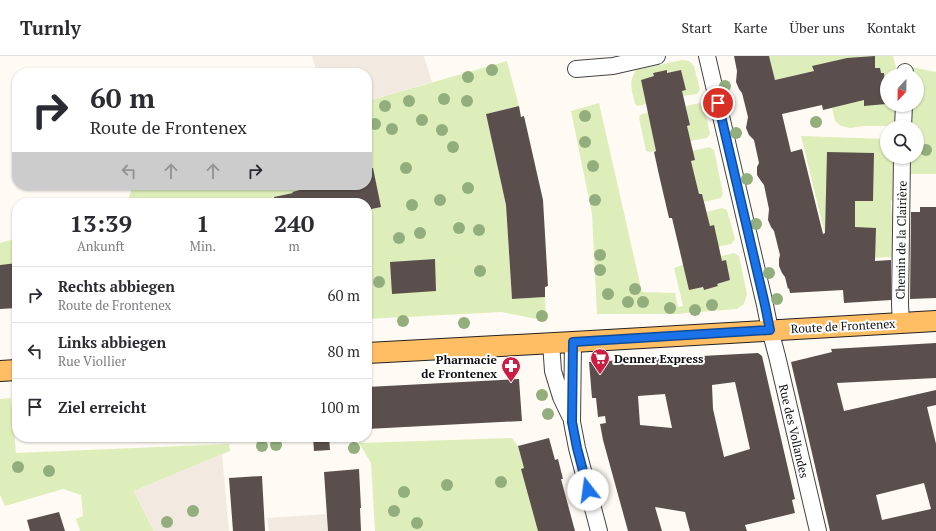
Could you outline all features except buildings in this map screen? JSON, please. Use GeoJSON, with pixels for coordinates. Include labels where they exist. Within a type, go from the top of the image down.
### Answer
{"type":"FeatureCollection","features":[{"type":"Feature","properties":{"kind":"main road","name":"Route de Frontenex"},"geometry":{"type":"LineString","coordinates":[[372,352],[573,342],[936,321]]}},
{"type":"Feature","properties":{"kind":"main road"},"geometry":{"type":"LineString","coordinates":[[0,371],[12,370]]}},
{"type":"Feature","properties":{"kind":"street"},"geometry":{"type":"LineString","coordinates":[[576,69],[613,66],[657,56]]}},
{"type":"Feature","properties":{"kind":"street","name":"Rue des Vollandes"},"geometry":{"type":"LineString","coordinates":[[707,56],[818,531]]}},
{"type":"Feature","properties":{"kind":"street","name":"Chemin de la Clairière"},"geometry":{"type":"LineString","coordinates":[[901,323],[902,164]]}},
{"type":"Feature","properties":{"kind":"street"},"geometry":{"type":"LineString","coordinates":[[573,342],[572,422],[577,448],[599,531]]}},
{"type":"Feature","properties":{"kind":"street"},"geometry":{"type":"LineString","coordinates":[[551,343],[553,371],[561,397],[572,422]]}},
{"type":"Feature","properties":{"kind":"green space"},"geometry":{"type":"Polygon","coordinates":[[[769,56],[893,56],[896,68],[880,68],[880,112],[898,112],[898,120],[880,120],[880,126],[850,128],[841,126],[835,121],[832,108],[850,103],[839,60],[813,66],[814,71],[775,80],[769,56]]]}},
{"type":"Feature","properties":{"kind":"green space"},"geometry":{"type":"Polygon","coordinates":[[[682,60],[689,61],[694,66],[700,90],[697,94],[683,96],[682,91],[686,90],[681,70],[641,80],[646,104],[638,106],[635,104],[631,83],[636,70],[682,60]]]}},
{"type":"Feature","properties":{"kind":"green space"},"geometry":{"type":"Polygon","coordinates":[[[507,61],[519,106],[486,114],[506,205],[512,299],[545,297],[546,321],[502,312],[372,319],[372,209],[381,207],[374,176],[372,176],[372,100],[507,61]]]}},
{"type":"Feature","properties":{"kind":"green space"},"geometry":{"type":"Polygon","coordinates":[[[924,70],[936,72],[936,174],[911,174],[911,164],[924,164],[924,120],[911,120],[911,112],[924,112],[924,70]]]}},
{"type":"Feature","properties":{"kind":"green space"},"geometry":{"type":"Polygon","coordinates":[[[599,103],[642,292],[675,293],[678,307],[683,306],[674,268],[687,263],[704,290],[718,286],[717,284],[730,280],[726,261],[722,261],[721,256],[734,253],[739,256],[747,294],[744,304],[737,309],[679,314],[597,314],[592,214],[571,111],[599,103]]]}},
{"type":"Feature","properties":{"kind":"green space"},"geometry":{"type":"Polygon","coordinates":[[[700,103],[704,105],[710,134],[707,138],[690,141],[687,126],[690,125],[686,106],[700,103]]]}},
{"type":"Feature","properties":{"kind":"green space"},"geometry":{"type":"Polygon","coordinates":[[[651,112],[657,151],[649,152],[646,151],[639,118],[641,114],[651,112]]]}},
{"type":"Feature","properties":{"kind":"green space"},"geometry":{"type":"Polygon","coordinates":[[[801,136],[880,139],[880,164],[897,164],[896,198],[891,201],[892,217],[896,221],[895,257],[831,259],[801,136]]]}},
{"type":"Feature","properties":{"kind":"green space"},"geometry":{"type":"Polygon","coordinates":[[[709,147],[714,150],[723,193],[721,198],[704,202],[702,194],[699,194],[691,161],[692,151],[709,147]]]}},
{"type":"Feature","properties":{"kind":"green space"},"geometry":{"type":"Polygon","coordinates":[[[131,190],[307,190],[271,198],[129,198],[131,190]]]}},
{"type":"Feature","properties":{"kind":"green space"},"geometry":{"type":"Polygon","coordinates":[[[722,208],[727,210],[735,239],[731,244],[718,247],[710,226],[707,212],[722,208]]]}},
{"type":"Feature","properties":{"kind":"green space"},"geometry":{"type":"Polygon","coordinates":[[[12,239],[12,264],[0,265],[0,243],[12,239]]]}},
{"type":"Feature","properties":{"kind":"green space"},"geometry":{"type":"Polygon","coordinates":[[[11,398],[12,442],[15,442],[16,453],[229,444],[230,451],[134,491],[154,531],[80,531],[76,519],[83,516],[81,495],[63,489],[5,506],[0,495],[0,399],[11,398]]]}},
{"type":"Feature","properties":{"kind":"green space"},"geometry":{"type":"Polygon","coordinates":[[[512,438],[518,446],[538,531],[375,531],[371,463],[359,443],[512,438]]]}},
{"type":"Feature","properties":{"kind":"shaded area"},"geometry":{"type":"Polygon","coordinates":[[[312,56],[424,56],[432,82],[372,100],[372,68],[316,68],[312,56]]]}},
{"type":"Feature","properties":{"kind":"shaded area"},"geometry":{"type":"Polygon","coordinates":[[[222,454],[229,531],[154,531],[134,491],[222,454]]]}},
{"type":"Feature","properties":{"kind":"shaded area"},"geometry":{"type":"Polygon","coordinates":[[[327,514],[328,531],[269,531],[267,518],[327,514]]]}},
{"type":"Feature","properties":{"kind":"place","name":"Denner Express"},"geometry":{"type":"Point","coordinates":[600,375]}},
{"type":"Feature","properties":{"kind":"place","name":"Pharmacie de Frontenex"},"geometry":{"type":"Point","coordinates":[511,383]}},
{"type":"Feature","properties":{"kind":"route"},"geometry":{"type":"LineString","coordinates":[[588,490],[572,422],[573,342],[770,330],[718,103]]}}]}
